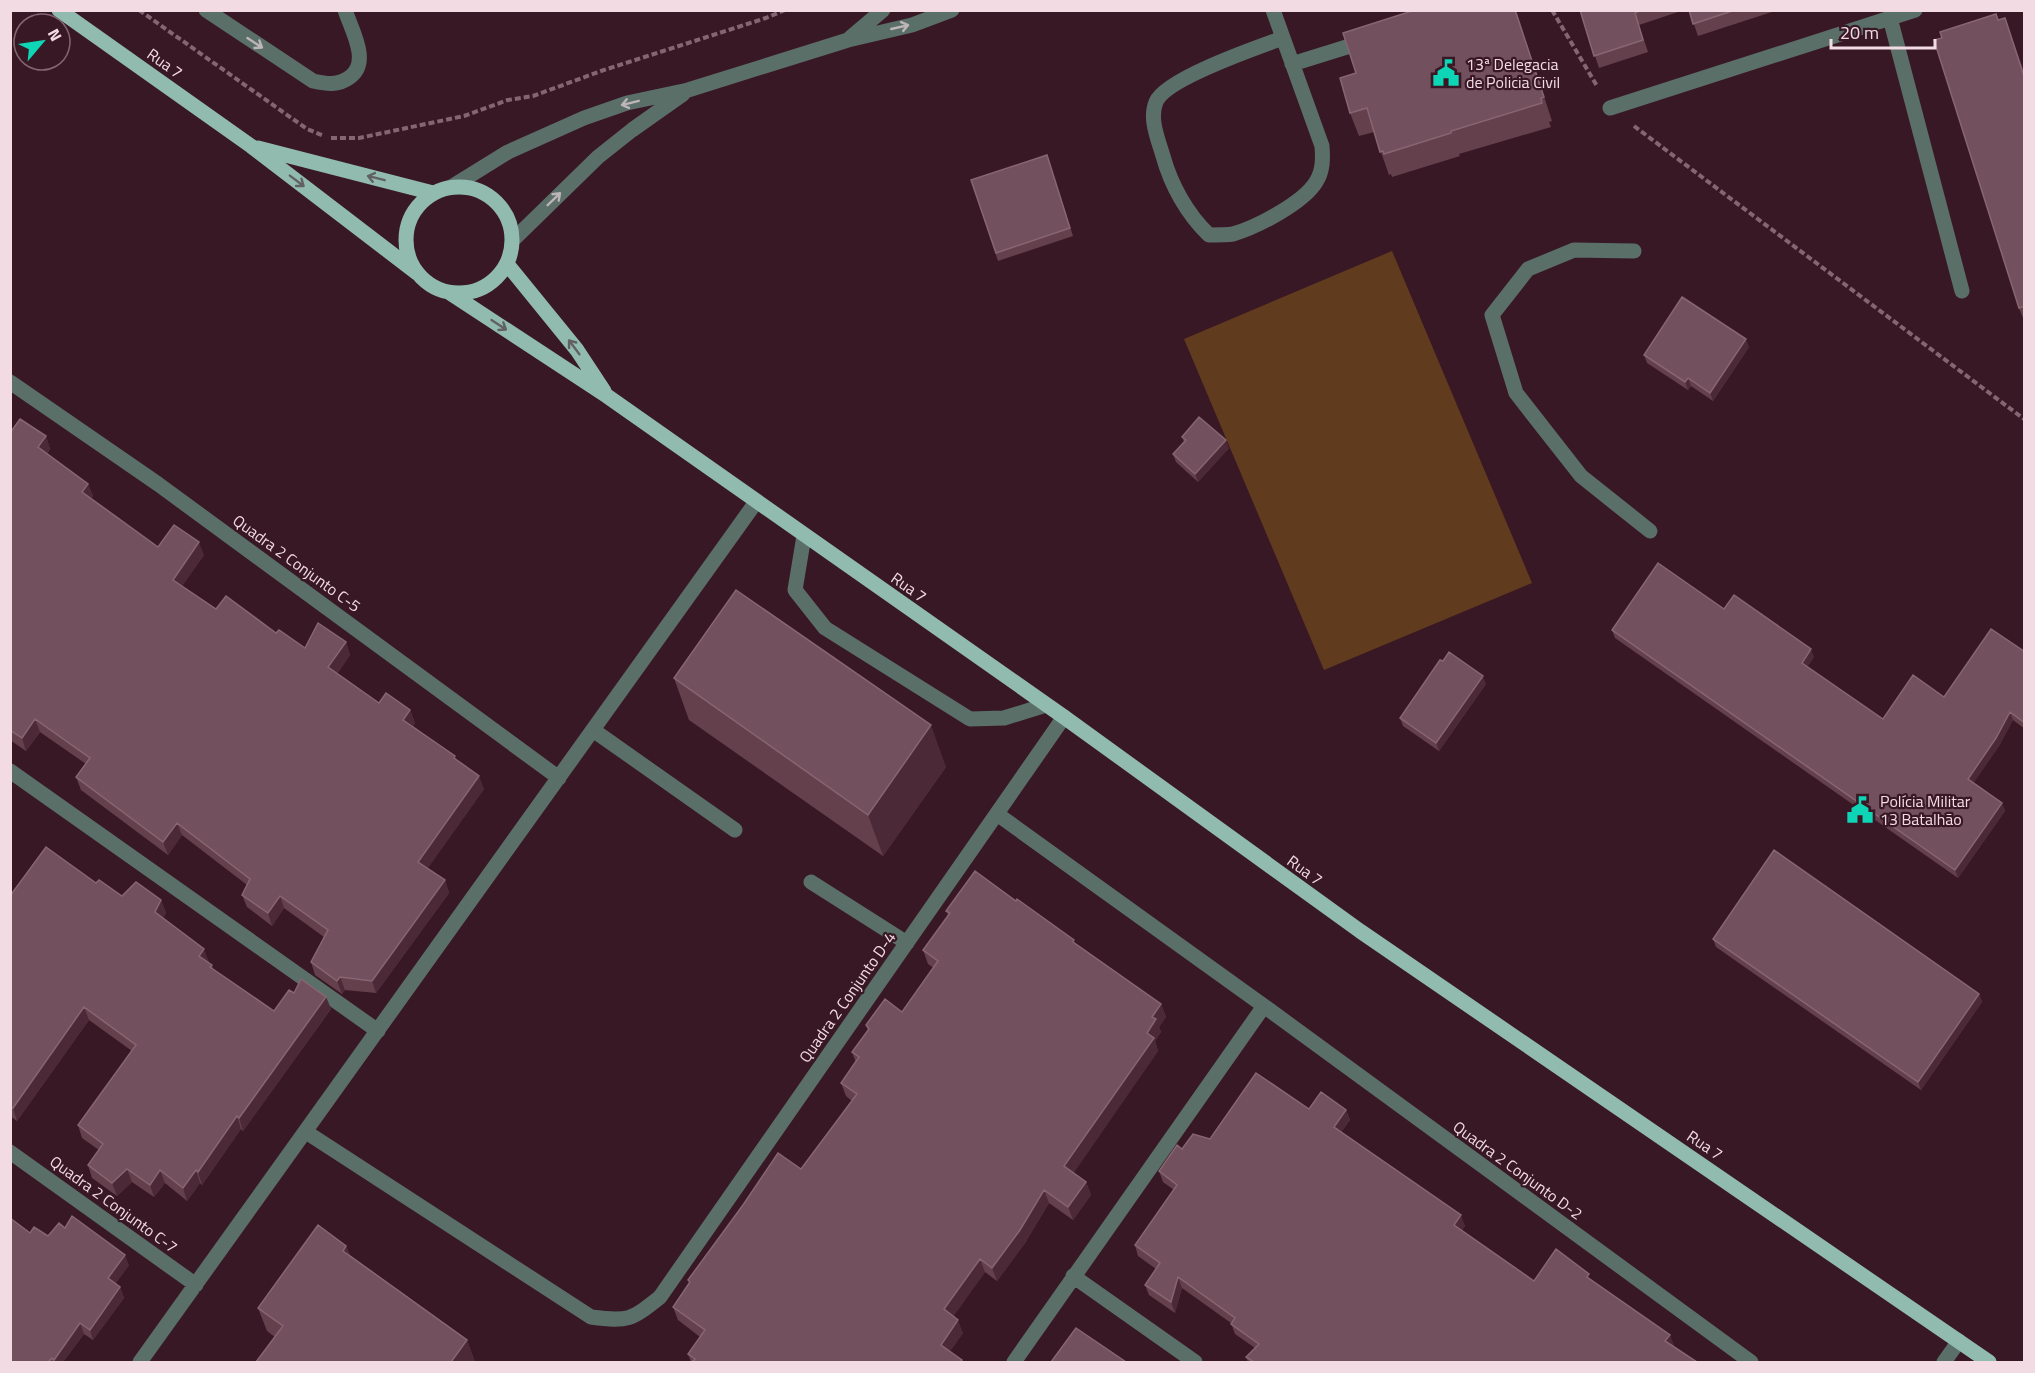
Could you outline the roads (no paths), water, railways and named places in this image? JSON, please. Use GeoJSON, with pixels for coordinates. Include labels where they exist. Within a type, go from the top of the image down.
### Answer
{"type":"FeatureCollection","features":[{"type":"Feature","properties":{"kind":"main road","name":"Rua 7"},"geometry":{"type":"LineString","coordinates":[[59,10],[251,146],[417,273]]}},
{"type":"Feature","properties":{"kind":"main road","name":"Rua 7"},"geometry":{"type":"LineString","coordinates":[[251,146],[433,193]]}},
{"type":"Feature","properties":{"kind":"main road"},"geometry":{"type":"LineString","coordinates":[[453,186],[468,187],[495,200],[504,211],[513,240],[507,264],[493,282],[473,292],[450,293],[426,283],[408,257],[405,238],[409,220],[418,205],[433,193],[453,186]]}},
{"type":"Feature","properties":{"kind":"main road","name":"Rua 7"},"geometry":{"type":"LineString","coordinates":[[507,264],[577,350],[607,396]]}},
{"type":"Feature","properties":{"kind":"main road","name":"Rua 7"},"geometry":{"type":"LineString","coordinates":[[450,293],[607,396],[1064,717],[1360,931],[1989,1362]]}},
{"type":"Feature","properties":{"kind":"street"},"geometry":{"type":"LineString","coordinates":[[206,10],[313,81],[332,85],[356,72],[360,63],[359,51],[345,10]]}},
{"type":"Feature","properties":{"kind":"street"},"geometry":{"type":"LineString","coordinates":[[848,40],[883,10]]}},
{"type":"Feature","properties":{"kind":"street"},"geometry":{"type":"LineString","coordinates":[[453,186],[508,152],[584,118],[627,103],[687,90],[848,40],[912,25],[952,10]]}},
{"type":"Feature","properties":{"kind":"street"},"geometry":{"type":"LineString","coordinates":[[1273,10],[1322,146],[1323,163],[1317,182],[1282,210],[1232,234],[1209,235],[1197,223],[1182,201],[1165,163],[1155,129],[1156,100],[1174,84],[1226,60],[1283,38]]}},
{"type":"Feature","properties":{"kind":"street"},"geometry":{"type":"LineString","coordinates":[[1610,108],[1915,10]]}},
{"type":"Feature","properties":{"kind":"street"},"geometry":{"type":"LineString","coordinates":[[1890,18],[1962,291]]}},
{"type":"Feature","properties":{"kind":"street"},"geometry":{"type":"LineString","coordinates":[[1292,64],[1380,37]]}},
{"type":"Feature","properties":{"kind":"street"},"geometry":{"type":"LineString","coordinates":[[513,240],[598,157],[687,90]]}},
{"type":"Feature","properties":{"kind":"street"},"geometry":{"type":"LineString","coordinates":[[1634,251],[1574,250],[1528,269],[1492,315],[1516,393],[1581,476],[1650,531]]}},
{"type":"Feature","properties":{"kind":"street","name":"Quadra 2 Conjunto C-5"},"geometry":{"type":"LineString","coordinates":[[10,382],[158,484],[559,778]]}},
{"type":"Feature","properties":{"kind":"street"},"geometry":{"type":"LineString","coordinates":[[140,1362],[756,502]]}},
{"type":"Feature","properties":{"kind":"street"},"geometry":{"type":"LineString","coordinates":[[804,536],[795,590],[825,628],[970,719],[1004,718],[1046,705]]}},
{"type":"Feature","properties":{"kind":"street","name":"Quadra 2 Conjunto D-4"},"geometry":{"type":"LineString","coordinates":[[306,1131],[591,1317],[617,1320],[636,1316],[660,1296],[1064,717]]}},
{"type":"Feature","properties":{"kind":"street"},"geometry":{"type":"LineString","coordinates":[[593,730],[735,830]]}},
{"type":"Feature","properties":{"kind":"street"},"geometry":{"type":"LineString","coordinates":[[10,771],[378,1031]]}},
{"type":"Feature","properties":{"kind":"street","name":"Quadra 2 Conjunto D-2"},"geometry":{"type":"LineString","coordinates":[[996,814],[1264,1006],[1751,1362]]}},
{"type":"Feature","properties":{"kind":"street"},"geometry":{"type":"LineString","coordinates":[[812,882],[907,943]]}},
{"type":"Feature","properties":{"kind":"street"},"geometry":{"type":"LineString","coordinates":[[1014,1362],[1264,1006]]}},
{"type":"Feature","properties":{"kind":"street","name":"Quadra 2 Conjunto C-7"},"geometry":{"type":"LineString","coordinates":[[10,1152],[196,1285]]}},
{"type":"Feature","properties":{"kind":"street"},"geometry":{"type":"LineString","coordinates":[[1073,1276],[1195,1362]]}},
{"type":"Feature","properties":{"kind":"street"},"geometry":{"type":"LineString","coordinates":[[1944,1362],[1959,1341]]}},
{"type":"Feature","properties":{"kind":"place","name":"13ª Delegacia de Policia Civil"},"geometry":{"type":"Point","coordinates":[1446,73]}},
{"type":"Feature","properties":{"kind":"place","name":"Polícia Militar 13 Batalhão"},"geometry":{"type":"Point","coordinates":[1860,810]}}]}
